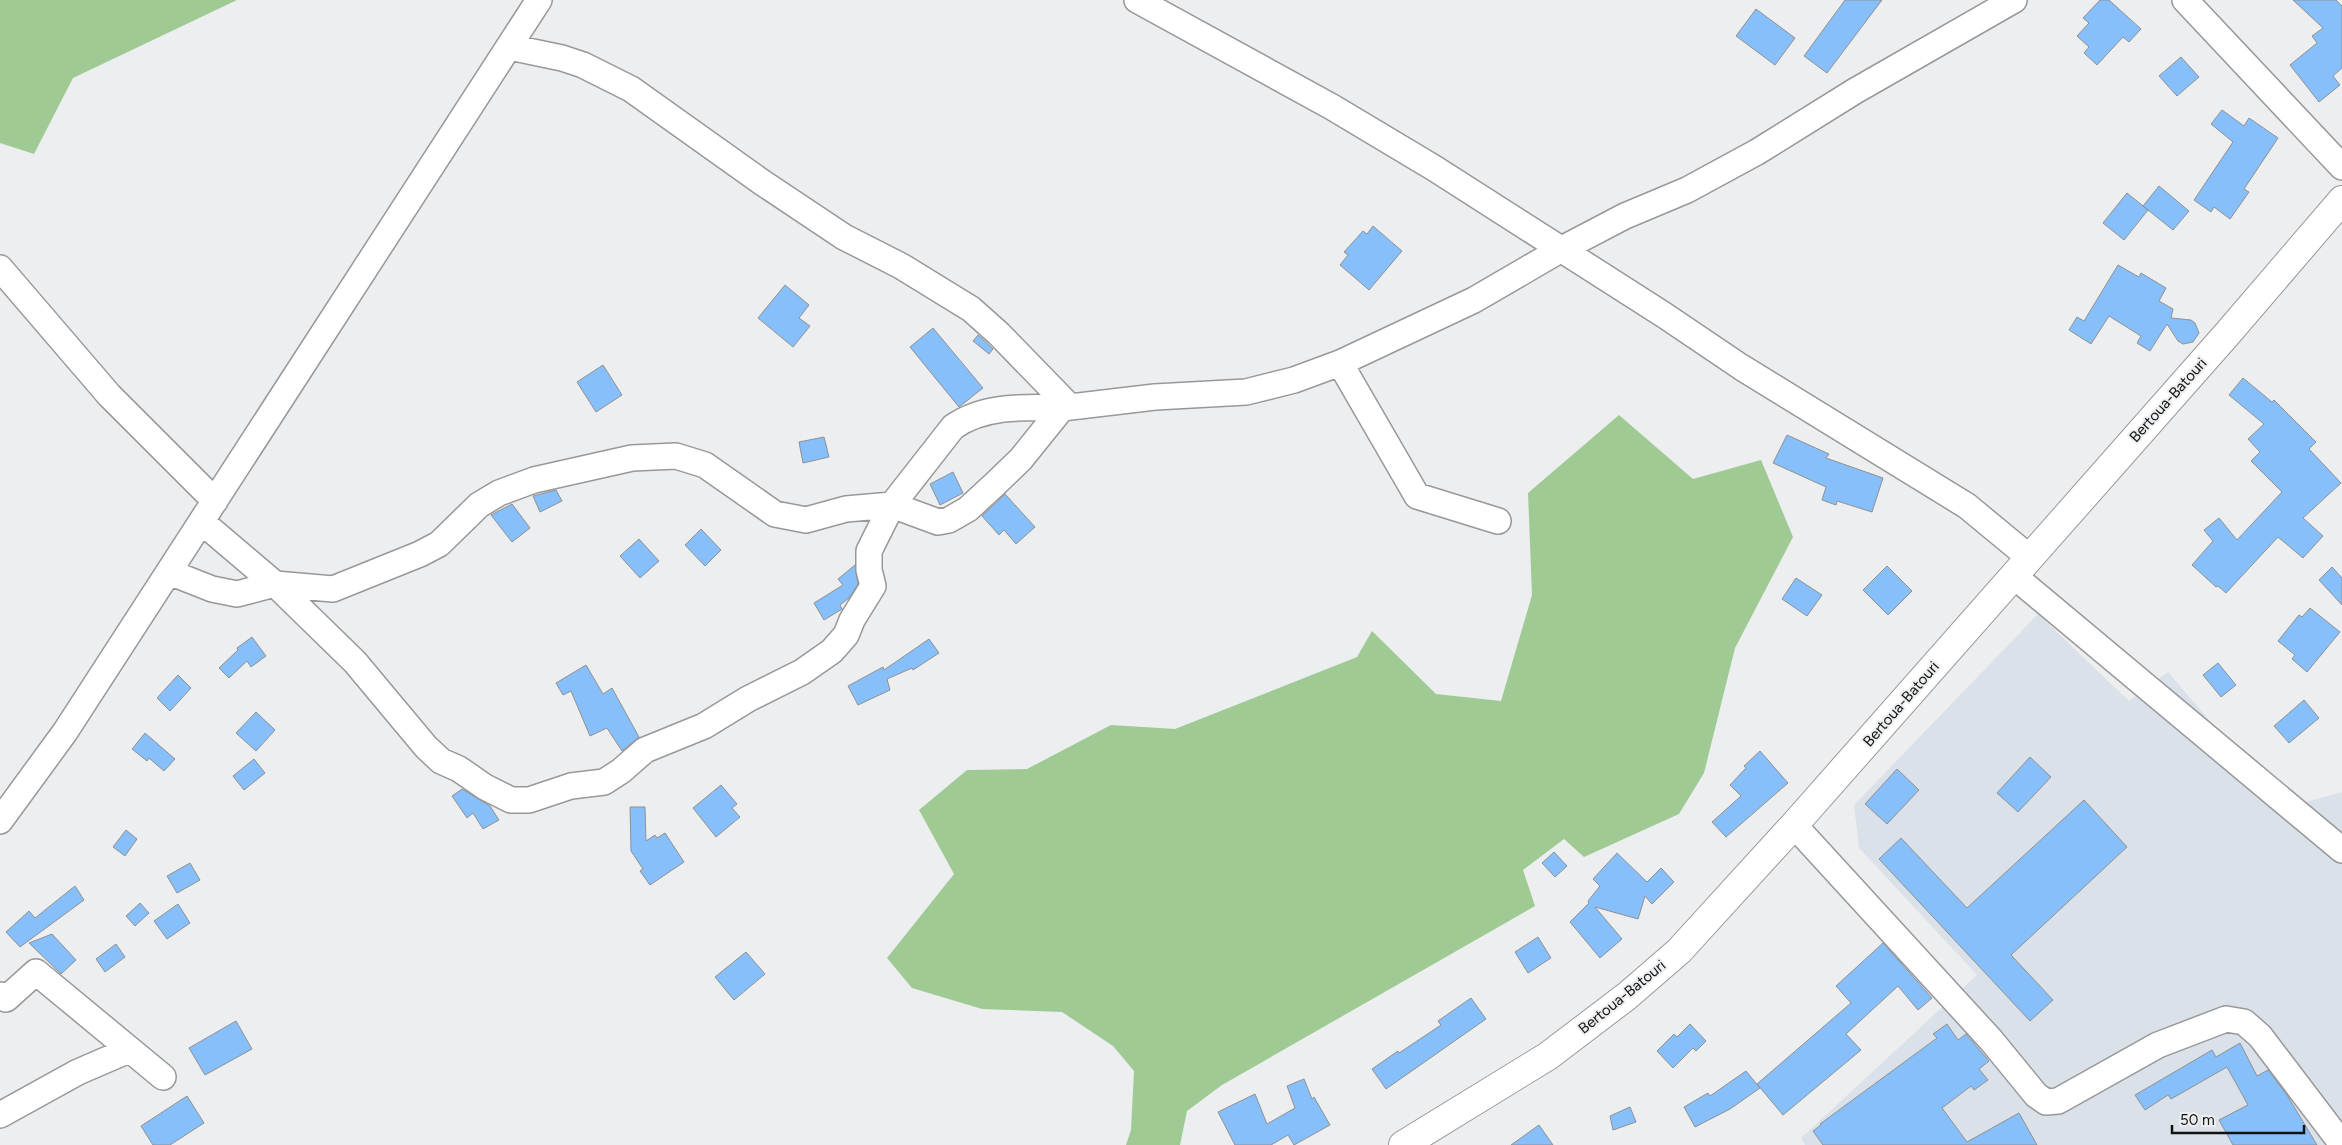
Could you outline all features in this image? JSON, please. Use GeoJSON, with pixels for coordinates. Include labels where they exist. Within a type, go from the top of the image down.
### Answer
{"type":"FeatureCollection","features":[{"type":"Feature","properties":{"kind":"highway","name":"Bertoua-Batouri"},"geometry":{"type":"LineString","coordinates":[[1403,1145],[1548,1056],[1628,996],[1679,951],[1794,825],[2022,567],[2342,200]]}},
{"type":"Feature","properties":{"kind":"street"},"geometry":{"type":"LineString","coordinates":[[0,821],[65,732],[539,0]]}},
{"type":"Feature","properties":{"kind":"street"},"geometry":{"type":"LineString","coordinates":[[1138,0],[1332,107],[1434,168],[1664,315],[1741,367],[1967,506],[2022,567],[2342,850]]}},
{"type":"Feature","properties":{"kind":"street"},"geometry":{"type":"LineString","coordinates":[[202,522],[276,584],[355,662],[426,747],[441,761],[460,769],[484,786],[511,800],[530,800],[571,786],[604,782],[621,771],[645,750],[704,726],[748,699],[802,672],[832,651],[846,635],[854,614],[872,586],[869,570],[870,551],[892,506],[952,427],[963,420],[983,413],[1009,408],[1065,407],[1155,397],[1246,392],[1294,380],[1340,363],[1474,300],[1560,250],[1625,216],[1687,190],[1757,152],[1856,91],[2014,0]]}},
{"type":"Feature","properties":{"kind":"street"},"geometry":{"type":"LineString","coordinates":[[2185,0],[2342,167]]}},
{"type":"Feature","properties":{"kind":"street"},"geometry":{"type":"LineString","coordinates":[[509,48],[562,58],[592,69],[631,89],[763,183],[844,237],[901,266],[971,309],[999,334],[1065,407]]}},
{"type":"Feature","properties":{"kind":"street"},"geometry":{"type":"LineString","coordinates":[[0,268],[109,395],[215,501]]}},
{"type":"Feature","properties":{"kind":"street"},"geometry":{"type":"LineString","coordinates":[[1340,363],[1417,496],[1498,521]]}},
{"type":"Feature","properties":{"kind":"street"},"geometry":{"type":"LineString","coordinates":[[169,572],[212,589],[236,594],[276,584],[334,588],[358,580],[439,544],[479,505],[499,493],[534,480],[632,458],[676,456],[705,465],[775,514],[806,520],[846,509],[892,506],[938,522],[949,520],[968,509],[1021,459],[1065,407]]}},
{"type":"Feature","properties":{"kind":"street"},"geometry":{"type":"LineString","coordinates":[[1794,825],[1991,1040],[2036,1095],[2046,1102],[2058,1101],[2158,1045],[2226,1019],[2244,1022],[2260,1036],[2342,1144]]}},
{"type":"Feature","properties":{"kind":"street"},"geometry":{"type":"LineString","coordinates":[[0,994],[6,999],[36,972],[163,1077]]}},
{"type":"Feature","properties":{"kind":"street"},"geometry":{"type":"LineString","coordinates":[[0,1115],[78,1072],[129,1050]]}},
{"type":"Feature","properties":{"kind":"shaded area"},"geometry":{"type":"Polygon","coordinates":[[[2038,614],[2129,701],[2168,672],[2284,808],[2342,792],[2342,1145],[1805,1145],[1801,1138],[1977,975],[1859,848],[1854,805],[2038,614]]]}},
{"type":"Feature","properties":{"kind":"green space"},"geometry":{"type":"Polygon","coordinates":[[[0,0],[237,0],[73,78],[34,154],[0,143],[0,0]]]}},
{"type":"Feature","properties":{"kind":"green space"},"geometry":{"type":"Polygon","coordinates":[[[1619,415],[1693,479],[1761,460],[1793,537],[1735,648],[1704,773],[1679,814],[1584,857],[1564,839],[1523,870],[1535,906],[1222,1085],[1187,1111],[1180,1145],[1126,1145],[1131,1130],[1134,1071],[1113,1046],[1062,1012],[982,1009],[912,988],[887,958],[954,874],[919,810],[967,770],[1027,769],[1111,725],[1175,729],[1357,657],[1372,631],[1436,694],[1501,701],[1532,595],[1528,493],[1619,415]]]}},
{"type":"Feature","properties":{"kind":"building"},"geometry":{"type":"Polygon","coordinates":[[[1845,0],[1882,0],[1827,73],[1804,56],[1845,0]]]}},
{"type":"Feature","properties":{"kind":"building"},"geometry":{"type":"Polygon","coordinates":[[[2100,0],[2109,0],[2141,29],[2129,42],[2123,37],[2097,65],[2084,53],[2089,47],[2077,36],[2089,23],[2083,18],[2100,0]]]}},
{"type":"Feature","properties":{"kind":"building"},"geometry":{"type":"Polygon","coordinates":[[[2293,0],[2336,0],[2342,6],[2342,68],[2333,76],[2340,85],[2319,102],[2290,65],[2317,43],[2312,36],[2323,28],[2293,0]]]}},
{"type":"Feature","properties":{"kind":"building"},"geometry":{"type":"Polygon","coordinates":[[[1756,9],[1795,38],[1775,65],[1736,36],[1756,9]]]}},
{"type":"Feature","properties":{"kind":"building"},"geometry":{"type":"Polygon","coordinates":[[[2181,57],[2199,77],[2177,96],[2159,76],[2181,57]]]}},
{"type":"Feature","properties":{"kind":"building"},"geometry":{"type":"Polygon","coordinates":[[[2222,110],[2244,126],[2249,118],[2278,138],[2244,189],[2249,192],[2230,219],[2214,207],[2211,212],[2194,200],[2233,142],[2211,124],[2222,110]]]}},
{"type":"Feature","properties":{"kind":"building"},"geometry":{"type":"Polygon","coordinates":[[[2159,186],[2189,211],[2173,230],[2143,206],[2159,186]]]}},
{"type":"Feature","properties":{"kind":"building"},"geometry":{"type":"Polygon","coordinates":[[[2127,193],[2148,210],[2124,240],[2103,223],[2127,193]]]}},
{"type":"Feature","properties":{"kind":"building"},"geometry":{"type":"Polygon","coordinates":[[[1373,226],[1402,251],[1369,290],[1340,265],[1348,255],[1344,252],[1363,231],[1367,234],[1373,226]]]}},
{"type":"Feature","properties":{"kind":"building"},"geometry":{"type":"Polygon","coordinates":[[[2118,265],[2139,277],[2141,273],[2166,288],[2159,301],[2173,309],[2171,318],[2191,320],[2195,323],[2199,333],[2193,342],[2183,344],[2178,341],[2167,324],[2150,351],[2137,343],[2141,336],[2109,316],[2091,344],[2069,330],[2077,317],[2084,321],[2118,265]]]}},
{"type":"Feature","properties":{"kind":"building"},"geometry":{"type":"Polygon","coordinates":[[[785,285],[809,305],[799,318],[810,326],[793,347],[758,318],[785,285]]]}},
{"type":"Feature","properties":{"kind":"building"},"geometry":{"type":"Polygon","coordinates":[[[933,328],[983,388],[959,407],[910,347],[933,328]]]}},
{"type":"Feature","properties":{"kind":"building"},"geometry":{"type":"Polygon","coordinates":[[[978,335],[993,349],[989,354],[973,341],[978,335]]]}},
{"type":"Feature","properties":{"kind":"building"},"geometry":{"type":"Polygon","coordinates":[[[603,365],[622,395],[596,412],[577,382],[603,365]]]}},
{"type":"Feature","properties":{"kind":"building"},"geometry":{"type":"Polygon","coordinates":[[[2243,378],[2272,402],[2274,400],[2316,442],[2309,449],[2341,483],[2303,518],[2323,536],[2303,558],[2278,537],[2226,593],[2218,586],[2216,587],[2192,565],[2213,541],[2204,530],[2219,518],[2237,540],[2282,492],[2251,461],[2260,452],[2248,439],[2264,424],[2229,395],[2243,378]]]}},
{"type":"Feature","properties":{"kind":"building"},"geometry":{"type":"Polygon","coordinates":[[[1787,435],[1829,454],[1826,458],[1883,478],[1872,512],[1837,501],[1836,505],[1822,500],[1826,487],[1773,463],[1787,435]]]}},
{"type":"Feature","properties":{"kind":"building"},"geometry":{"type":"Polygon","coordinates":[[[824,437],[829,457],[803,463],[799,442],[824,437]]]}},
{"type":"Feature","properties":{"kind":"building"},"geometry":{"type":"Polygon","coordinates":[[[953,472],[963,493],[940,505],[930,484],[953,472]]]}},
{"type":"Feature","properties":{"kind":"building"},"geometry":{"type":"Polygon","coordinates":[[[556,490],[562,501],[540,512],[533,496],[556,490]]]}},
{"type":"Feature","properties":{"kind":"building"},"geometry":{"type":"Polygon","coordinates":[[[1005,494],[1035,527],[1016,544],[1004,530],[999,535],[982,516],[1005,494]]]}},
{"type":"Feature","properties":{"kind":"building"},"geometry":{"type":"Polygon","coordinates":[[[512,504],[530,528],[512,542],[491,515],[512,504]]]}},
{"type":"Feature","properties":{"kind":"building"},"geometry":{"type":"Polygon","coordinates":[[[701,529],[721,550],[705,566],[685,545],[701,529]]]}},
{"type":"Feature","properties":{"kind":"building"},"geometry":{"type":"Polygon","coordinates":[[[639,539],[659,561],[640,578],[620,556],[639,539]]]}},
{"type":"Feature","properties":{"kind":"building"},"geometry":{"type":"Polygon","coordinates":[[[855,565],[858,584],[849,598],[840,605],[842,609],[824,620],[814,603],[843,585],[838,579],[855,565]]]}},
{"type":"Feature","properties":{"kind":"building"},"geometry":{"type":"Polygon","coordinates":[[[1887,566],[1912,591],[1888,615],[1863,590],[1887,566]]]}},
{"type":"Feature","properties":{"kind":"building"},"geometry":{"type":"Polygon","coordinates":[[[2332,567],[2342,578],[2342,605],[2319,580],[2332,567]]]}},
{"type":"Feature","properties":{"kind":"building"},"geometry":{"type":"Polygon","coordinates":[[[1796,578],[1822,595],[1807,616],[1782,599],[1796,578]]]}},
{"type":"Feature","properties":{"kind":"building"},"geometry":{"type":"Polygon","coordinates":[[[2310,608],[2340,632],[2307,672],[2292,659],[2295,655],[2278,641],[2299,615],[2302,617],[2310,608]]]}},
{"type":"Feature","properties":{"kind":"building"},"geometry":{"type":"Polygon","coordinates":[[[252,637],[266,656],[251,667],[247,661],[229,678],[219,668],[238,650],[237,648],[252,637]]]}},
{"type":"Feature","properties":{"kind":"building"},"geometry":{"type":"Polygon","coordinates":[[[929,639],[939,653],[913,670],[912,668],[887,679],[890,690],[858,705],[848,686],[883,667],[884,670],[929,639]]]}},
{"type":"Feature","properties":{"kind":"building"},"geometry":{"type":"Polygon","coordinates":[[[2218,663],[2236,685],[2221,697],[2203,675],[2218,663]]]}},
{"type":"Feature","properties":{"kind":"building"},"geometry":{"type":"Polygon","coordinates":[[[586,665],[603,694],[612,688],[639,737],[622,751],[607,728],[590,736],[571,691],[563,695],[556,683],[586,665]]]}},
{"type":"Feature","properties":{"kind":"building"},"geometry":{"type":"Polygon","coordinates":[[[178,675],[191,688],[170,711],[157,698],[178,675]]]}},
{"type":"Feature","properties":{"kind":"building"},"geometry":{"type":"Polygon","coordinates":[[[2304,700],[2319,718],[2289,743],[2274,726],[2304,700]]]}},
{"type":"Feature","properties":{"kind":"building"},"geometry":{"type":"Polygon","coordinates":[[[256,712],[275,730],[256,751],[236,733],[256,712]]]}},
{"type":"Feature","properties":{"kind":"building"},"geometry":{"type":"Polygon","coordinates":[[[145,733],[175,759],[164,771],[149,758],[147,761],[132,749],[145,733]]]}},
{"type":"Feature","properties":{"kind":"building"},"geometry":{"type":"Polygon","coordinates":[[[1760,751],[1788,783],[1726,837],[1712,822],[1741,796],[1730,785],[1746,768],[1744,766],[1760,751]]]}},
{"type":"Feature","properties":{"kind":"building"},"geometry":{"type":"Polygon","coordinates":[[[2030,757],[2051,777],[2018,812],[1997,793],[2030,757]]]}},
{"type":"Feature","properties":{"kind":"building"},"geometry":{"type":"Polygon","coordinates":[[[254,759],[265,773],[244,790],[233,776],[254,759]]]}},
{"type":"Feature","properties":{"kind":"building"},"geometry":{"type":"Polygon","coordinates":[[[1897,769],[1919,790],[1887,824],[1865,804],[1897,769]]]}},
{"type":"Feature","properties":{"kind":"building"},"geometry":{"type":"Polygon","coordinates":[[[721,785],[737,804],[732,808],[740,817],[716,837],[693,808],[721,785]]]}},
{"type":"Feature","properties":{"kind":"building"},"geometry":{"type":"Polygon","coordinates":[[[462,789],[490,806],[499,820],[483,829],[473,813],[467,818],[452,796],[462,789]]]}},
{"type":"Feature","properties":{"kind":"building"},"geometry":{"type":"Polygon","coordinates":[[[2084,800],[2127,847],[2011,955],[2053,1000],[2030,1021],[1879,859],[1901,838],[1967,908],[2084,800]]]}},
{"type":"Feature","properties":{"kind":"building"},"geometry":{"type":"Polygon","coordinates":[[[630,807],[645,807],[646,841],[655,835],[657,838],[665,833],[684,862],[650,885],[640,871],[643,869],[631,851],[630,807]]]}},
{"type":"Feature","properties":{"kind":"building"},"geometry":{"type":"Polygon","coordinates":[[[126,830],[137,839],[125,856],[113,847],[126,830]]]}},
{"type":"Feature","properties":{"kind":"building"},"geometry":{"type":"Polygon","coordinates":[[[1554,852],[1567,866],[1555,877],[1542,863],[1554,852]]]}},
{"type":"Feature","properties":{"kind":"building"},"geometry":{"type":"Polygon","coordinates":[[[1617,853],[1647,882],[1661,868],[1674,882],[1652,904],[1645,896],[1638,919],[1595,907],[1622,939],[1600,958],[1570,922],[1589,903],[1588,901],[1600,886],[1593,879],[1617,853]]]}},
{"type":"Feature","properties":{"kind":"building"},"geometry":{"type":"Polygon","coordinates":[[[190,863],[200,880],[177,893],[167,876],[190,863]]]}},
{"type":"Feature","properties":{"kind":"building"},"geometry":{"type":"Polygon","coordinates":[[[75,886],[84,900],[20,947],[6,932],[29,911],[35,918],[75,886]]]}},
{"type":"Feature","properties":{"kind":"building"},"geometry":{"type":"Polygon","coordinates":[[[140,903],[149,913],[135,926],[126,916],[140,903]]]}},
{"type":"Feature","properties":{"kind":"building"},"geometry":{"type":"Polygon","coordinates":[[[178,904],[190,923],[167,939],[154,921],[178,904]]]}},
{"type":"Feature","properties":{"kind":"building"},"geometry":{"type":"Polygon","coordinates":[[[52,934],[76,960],[61,974],[29,943],[52,934]]]}},
{"type":"Feature","properties":{"kind":"building"},"geometry":{"type":"Polygon","coordinates":[[[1538,937],[1551,958],[1528,973],[1515,952],[1538,937]]]}},
{"type":"Feature","properties":{"kind":"building"},"geometry":{"type":"Polygon","coordinates":[[[1883,943],[1932,998],[1918,1010],[1898,986],[1846,1034],[1861,1050],[1783,1115],[1757,1084],[1851,1003],[1836,986],[1883,943]]]}},
{"type":"Feature","properties":{"kind":"building"},"geometry":{"type":"Polygon","coordinates":[[[116,944],[125,957],[105,972],[96,959],[116,944]]]}},
{"type":"Feature","properties":{"kind":"building"},"geometry":{"type":"Polygon","coordinates":[[[746,952],[765,974],[734,1000],[715,977],[746,952]]]}},
{"type":"Feature","properties":{"kind":"building"},"geometry":{"type":"Polygon","coordinates":[[[1471,998],[1486,1019],[1386,1089],[1372,1069],[1441,1025],[1438,1021],[1471,998]]]}},
{"type":"Feature","properties":{"kind":"building"},"geometry":{"type":"Polygon","coordinates":[[[236,1021],[252,1049],[205,1075],[189,1048],[236,1021]]]}},
{"type":"Feature","properties":{"kind":"building"},"geometry":{"type":"Polygon","coordinates":[[[1690,1024],[1706,1041],[1696,1051],[1693,1048],[1673,1068],[1657,1051],[1674,1034],[1677,1037],[1690,1024]]]}},
{"type":"Feature","properties":{"kind":"building"},"geometry":{"type":"Polygon","coordinates":[[[1947,1024],[1958,1040],[1966,1034],[1989,1061],[1979,1069],[1988,1080],[1974,1090],[1971,1086],[1942,1108],[1967,1142],[2019,1113],[2037,1145],[1823,1145],[1813,1131],[1820,1124],[1937,1038],[1933,1034],[1947,1024]]]}},
{"type":"Feature","properties":{"kind":"building"},"geometry":{"type":"Polygon","coordinates":[[[2240,1043],[2257,1076],[2268,1070],[2287,1095],[2317,1145],[2233,1145],[2219,1120],[2248,1105],[2227,1067],[2171,1099],[2168,1095],[2145,1110],[2135,1095],[2212,1050],[2216,1057],[2240,1043]]]}},
{"type":"Feature","properties":{"kind":"building"},"geometry":{"type":"Polygon","coordinates":[[[1746,1071],[1760,1088],[1730,1109],[1695,1127],[1684,1107],[1708,1093],[1710,1096],[1746,1071]]]}},
{"type":"Feature","properties":{"kind":"building"},"geometry":{"type":"Polygon","coordinates":[[[1304,1079],[1312,1099],[1314,1097],[1330,1125],[1294,1145],[1288,1135],[1271,1145],[1235,1145],[1218,1112],[1255,1094],[1267,1124],[1295,1108],[1287,1086],[1304,1079]]]}},
{"type":"Feature","properties":{"kind":"building"},"geometry":{"type":"Polygon","coordinates":[[[187,1096],[204,1123],[170,1145],[153,1145],[141,1126],[187,1096]]]}},
{"type":"Feature","properties":{"kind":"building"},"geometry":{"type":"Polygon","coordinates":[[[1630,1107],[1636,1122],[1613,1130],[1610,1116],[1630,1107]]]}},
{"type":"Feature","properties":{"kind":"building"},"geometry":{"type":"Polygon","coordinates":[[[1539,1125],[1553,1145],[1511,1145],[1539,1125]]]}}]}
